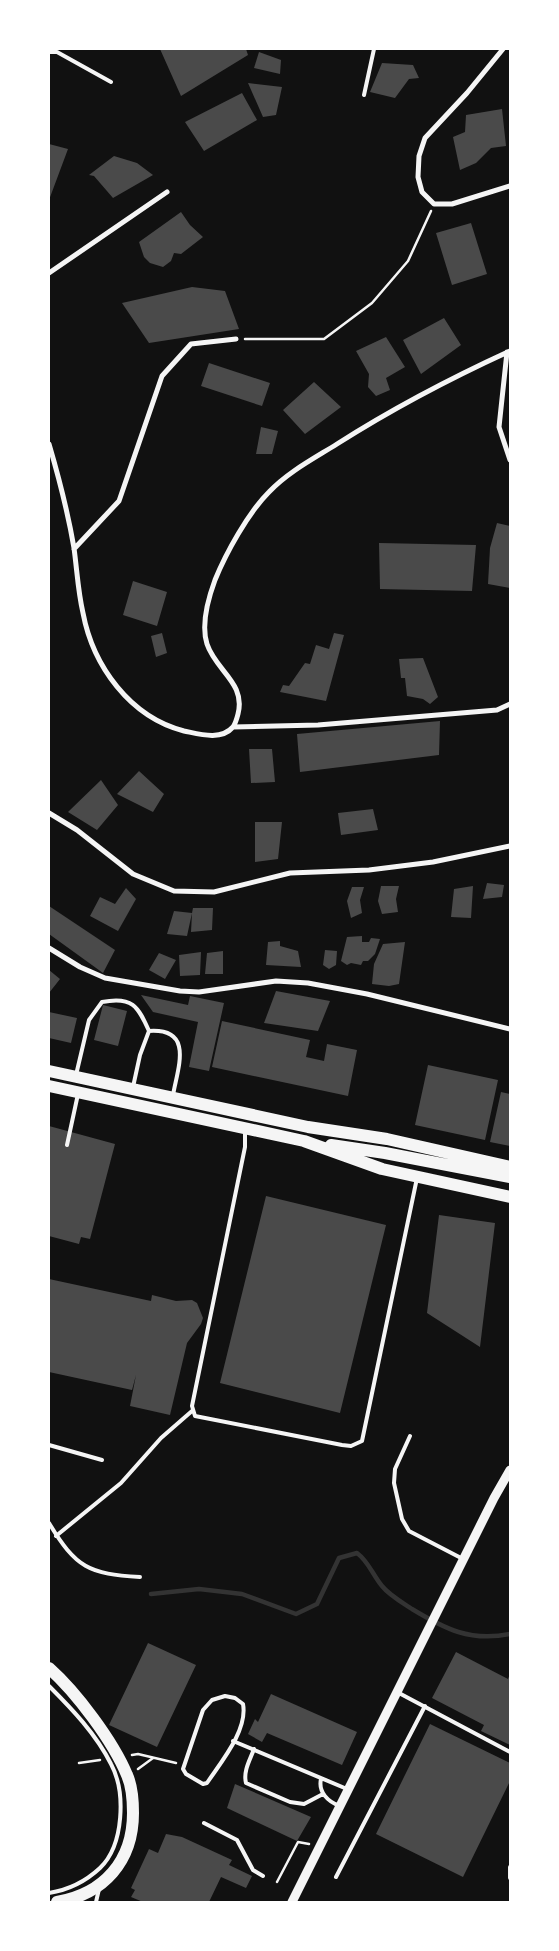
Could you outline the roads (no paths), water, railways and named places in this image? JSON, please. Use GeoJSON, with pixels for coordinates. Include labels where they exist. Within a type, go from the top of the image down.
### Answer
{"type":"FeatureCollection","features":[{"type":"Feature","properties":{"kind":"main road"},"geometry":{"type":"LineString","coordinates":[[49,1071],[308,1127],[388,1139],[510,1167]]}},
{"type":"Feature","properties":{"kind":"main road"},"geometry":{"type":"LineString","coordinates":[[49,1086],[304,1141],[385,1152],[510,1177]]}},
{"type":"Feature","properties":{"kind":"main road"},"geometry":{"type":"LineString","coordinates":[[308,1127],[385,1152]]}},
{"type":"Feature","properties":{"kind":"main road"},"geometry":{"type":"LineString","coordinates":[[304,1141],[382,1169],[510,1197]]}},
{"type":"Feature","properties":{"kind":"main road"},"geometry":{"type":"LineString","coordinates":[[49,1668],[93,1718],[128,1776],[133,1810],[133,1828],[129,1847],[119,1868],[100,1884],[67,1900],[57,1902]]}},
{"type":"Feature","properties":{"kind":"street"},"geometry":{"type":"LineString","coordinates":[[503,49],[425,138],[419,156],[418,177],[422,192],[434,204],[452,204],[510,186]]}},
{"type":"Feature","properties":{"kind":"street"},"geometry":{"type":"LineString","coordinates":[[49,273],[167,192]]}},
{"type":"Feature","properties":{"kind":"street"},"geometry":{"type":"LineString","coordinates":[[74,549],[119,501],[162,376],[191,344],[236,339]]}},
{"type":"Feature","properties":{"kind":"street"},"geometry":{"type":"LineString","coordinates":[[233,727],[240,708],[240,696],[234,684],[214,658],[207,644],[205,625],[207,609],[219,570],[244,526],[267,494],[292,472],[383,415],[508,351]]}},
{"type":"Feature","properties":{"kind":"street"},"geometry":{"type":"LineString","coordinates":[[508,351],[499,427],[510,460]]}},
{"type":"Feature","properties":{"kind":"street"},"geometry":{"type":"LineString","coordinates":[[49,444],[64,497],[74,549],[82,613],[89,638],[97,658],[129,699],[146,715],[162,724],[180,730],[210,736],[223,734],[233,727],[328,725],[497,710],[510,704]]}},
{"type":"Feature","properties":{"kind":"street"},"geometry":{"type":"LineString","coordinates":[[49,813],[77,830],[133,874],[174,891],[214,892],[290,873],[369,870],[433,862],[510,846]]}},
{"type":"Feature","properties":{"kind":"street"},"geometry":{"type":"LineString","coordinates":[[49,948],[80,967],[105,978],[180,991],[199,992],[276,981],[308,983],[367,994],[510,1029]]}},
{"type":"Feature","properties":{"kind":"street"},"geometry":{"type":"LineString","coordinates":[[292,1902],[463,1559],[510,1470]]}},
{"type":"Feature","properties":{"kind":"lane"},"geometry":{"type":"LineString","coordinates":[[364,95],[374,49]]}},
{"type":"Feature","properties":{"kind":"lane"},"geometry":{"type":"LineString","coordinates":[[49,52],[57,52],[111,82]]}},
{"type":"Feature","properties":{"kind":"lane"},"geometry":{"type":"LineString","coordinates":[[75,1077],[89,1020],[102,1002],[113,1000],[130,1003],[139,1008],[149,1031],[140,1055],[132,1088]]}},
{"type":"Feature","properties":{"kind":"lane"},"geometry":{"type":"LineString","coordinates":[[149,1031],[159,1030],[171,1034],[178,1040],[181,1054],[173,1097]]}},
{"type":"Feature","properties":{"kind":"lane"},"geometry":{"type":"LineString","coordinates":[[67,1145],[79,1092]]}},
{"type":"Feature","properties":{"kind":"lane"},"geometry":{"type":"LineString","coordinates":[[56,1536],[120,1483],[161,1438],[192,1411],[244,1147],[245,1128]]}},
{"type":"Feature","properties":{"kind":"lane"},"geometry":{"type":"LineString","coordinates":[[192,1411],[195,1416],[342,1445],[351,1446],[362,1441],[417,1176]]}},
{"type":"Feature","properties":{"kind":"lane"},"geometry":{"type":"LineString","coordinates":[[410,1436],[395,1469],[394,1483],[402,1519],[409,1531],[463,1559]]}},
{"type":"Feature","properties":{"kind":"lane"},"geometry":{"type":"LineString","coordinates":[[49,1445],[102,1460]]}},
{"type":"Feature","properties":{"kind":"lane"},"geometry":{"type":"LineString","coordinates":[[49,1523],[56,1536],[76,1560],[95,1572],[140,1577]]}},
{"type":"Feature","properties":{"kind":"lane"},"geometry":{"type":"LineString","coordinates":[[49,1686],[90,1731],[112,1765],[120,1792],[122,1818],[116,1838],[101,1867],[96,1902]]}},
{"type":"Feature","properties":{"kind":"lane"},"geometry":{"type":"LineString","coordinates":[[397,1692],[510,1752]]}},
{"type":"Feature","properties":{"kind":"lane"},"geometry":{"type":"LineString","coordinates":[[225,1696],[235,1698],[243,1704],[244,1714],[233,1741],[207,1783],[201,1784],[183,1771],[203,1710],[212,1700],[225,1696]]}},
{"type":"Feature","properties":{"kind":"lane"},"geometry":{"type":"LineString","coordinates":[[336,1877],[424,1706]]}},
{"type":"Feature","properties":{"kind":"lane"},"geometry":{"type":"LineString","coordinates":[[233,1741],[349,1789]]}},
{"type":"Feature","properties":{"kind":"lane"},"geometry":{"type":"LineString","coordinates":[[254,1749],[244,1777],[246,1783],[290,1802],[304,1804],[323,1794]]}},
{"type":"Feature","properties":{"kind":"lane"},"geometry":{"type":"LineString","coordinates":[[321,1779],[320,1787],[323,1794],[332,1802],[341,1806]]}},
{"type":"Feature","properties":{"kind":"lane"},"geometry":{"type":"LineString","coordinates":[[204,1823],[237,1840],[253,1870],[263,1876]]}},
{"type":"Feature","properties":{"kind":"lane"},"geometry":{"type":"LineString","coordinates":[[49,1893],[65,1890],[83,1881],[101,1867]]}},
{"type":"Feature","properties":{"kind":"lane"},"geometry":{"type":"LineString","coordinates":[[510,1867],[510,1878]]}},
{"type":"Feature","properties":{"kind":"waterway"},"geometry":{"type":"LineString","coordinates":[[151,1594],[199,1589],[242,1594],[296,1614],[317,1604],[339,1558],[357,1553],[365,1560],[388,1593],[412,1609],[447,1628],[470,1635],[496,1636],[510,1634]]}}]}
